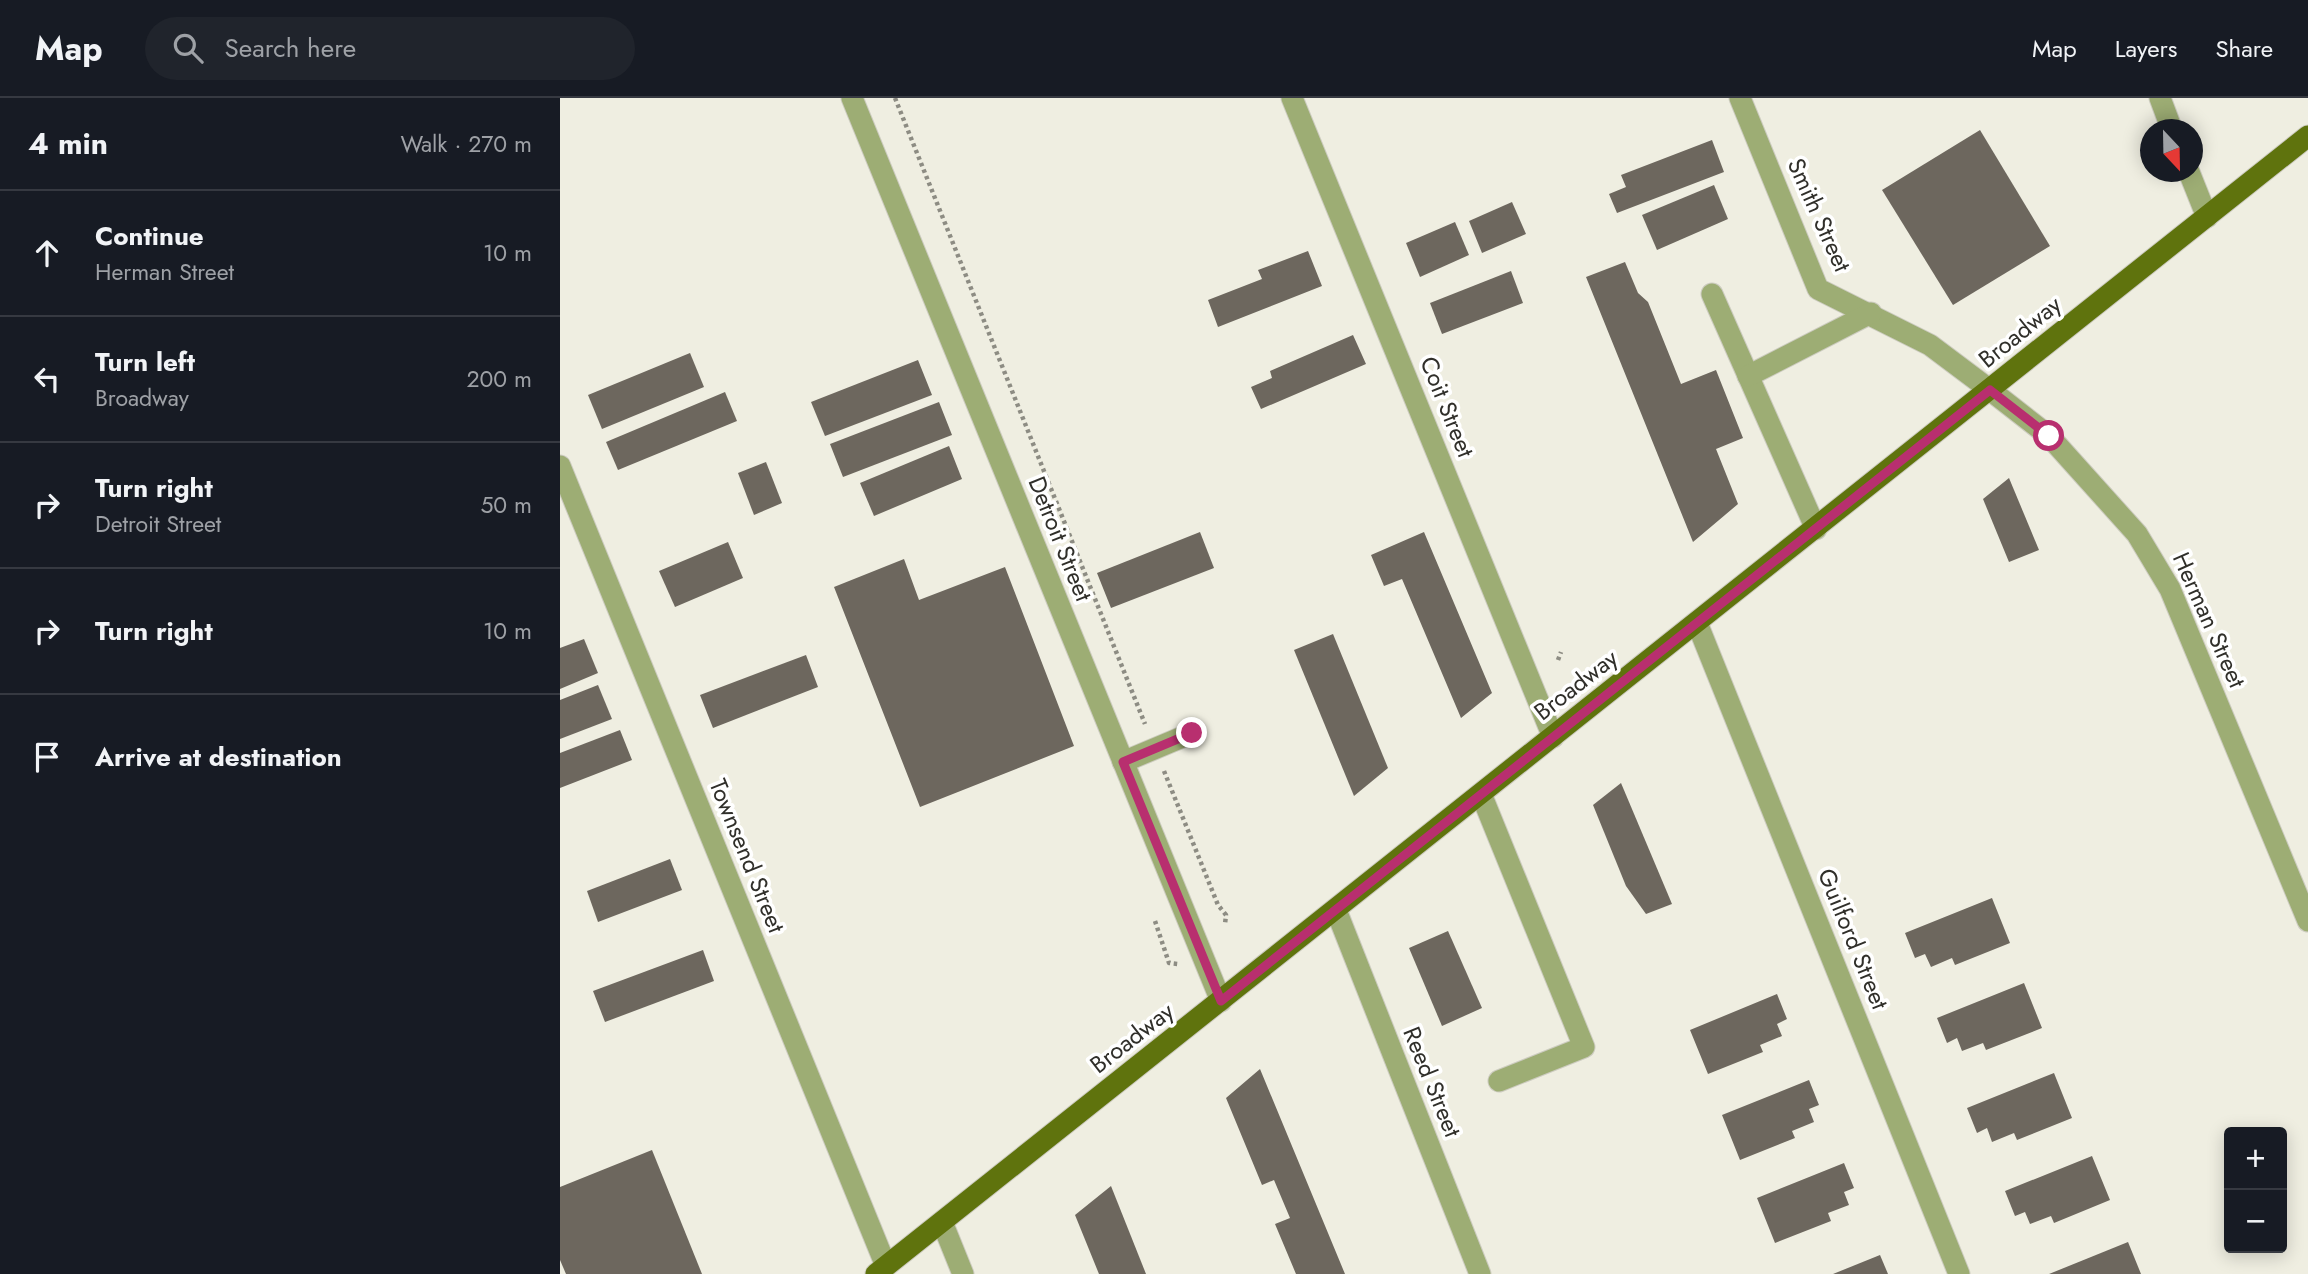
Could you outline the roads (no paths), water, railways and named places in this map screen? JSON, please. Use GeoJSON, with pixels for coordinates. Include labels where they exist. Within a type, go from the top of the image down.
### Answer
{"type":"FeatureCollection","features":[{"type":"Feature","properties":{"kind":"main road","name":"Broadway"},"geometry":{"type":"LineString","coordinates":[[881,1270],[2308,136]]}},
{"type":"Feature","properties":{"kind":"street","name":"Detroit Street"},"geometry":{"type":"LineString","coordinates":[[852,98],[1221,1001]]}},
{"type":"Feature","properties":{"kind":"street","name":"Coit Street"},"geometry":{"type":"LineString","coordinates":[[1292,98],[1553,737]]}},
{"type":"Feature","properties":{"kind":"street","name":"Smith Street"},"geometry":{"type":"LineString","coordinates":[[1740,98],[1818,289],[1871,313],[1930,345],[1990,390]]}},
{"type":"Feature","properties":{"kind":"street"},"geometry":{"type":"LineString","coordinates":[[2160,98],[2168,119]]}},
{"type":"Feature","properties":{"kind":"street"},"geometry":{"type":"LineString","coordinates":[[2193,182],[2207,217]]}},
{"type":"Feature","properties":{"kind":"street"},"geometry":{"type":"LineString","coordinates":[[1712,294],[1815,529]]}},
{"type":"Feature","properties":{"kind":"street"},"geometry":{"type":"LineString","coordinates":[[1748,376],[1871,313]]}},
{"type":"Feature","properties":{"kind":"street","name":"Herman Street"},"geometry":{"type":"LineString","coordinates":[[1990,390],[2049,436],[2117,509],[2157,562],[2308,921]]}},
{"type":"Feature","properties":{"kind":"street","name":"Townsend Street"},"geometry":{"type":"LineString","coordinates":[[560,466],[881,1270]]}},
{"type":"Feature","properties":{"kind":"street","name":"Guilford Street"},"geometry":{"type":"LineString","coordinates":[[1697,623],[1959,1274]]}},
{"type":"Feature","properties":{"kind":"street"},"geometry":{"type":"LineString","coordinates":[[1123,762],[1192,733]]}},
{"type":"Feature","properties":{"kind":"street"},"geometry":{"type":"LineString","coordinates":[[1481,794],[1584,1046],[1499,1082]]}},
{"type":"Feature","properties":{"kind":"street","name":"Reed Street"},"geometry":{"type":"LineString","coordinates":[[1336,910],[1480,1274]]}},
{"type":"Feature","properties":{"kind":"street"},"geometry":{"type":"LineString","coordinates":[[942,1222],[963,1274]]}}]}
